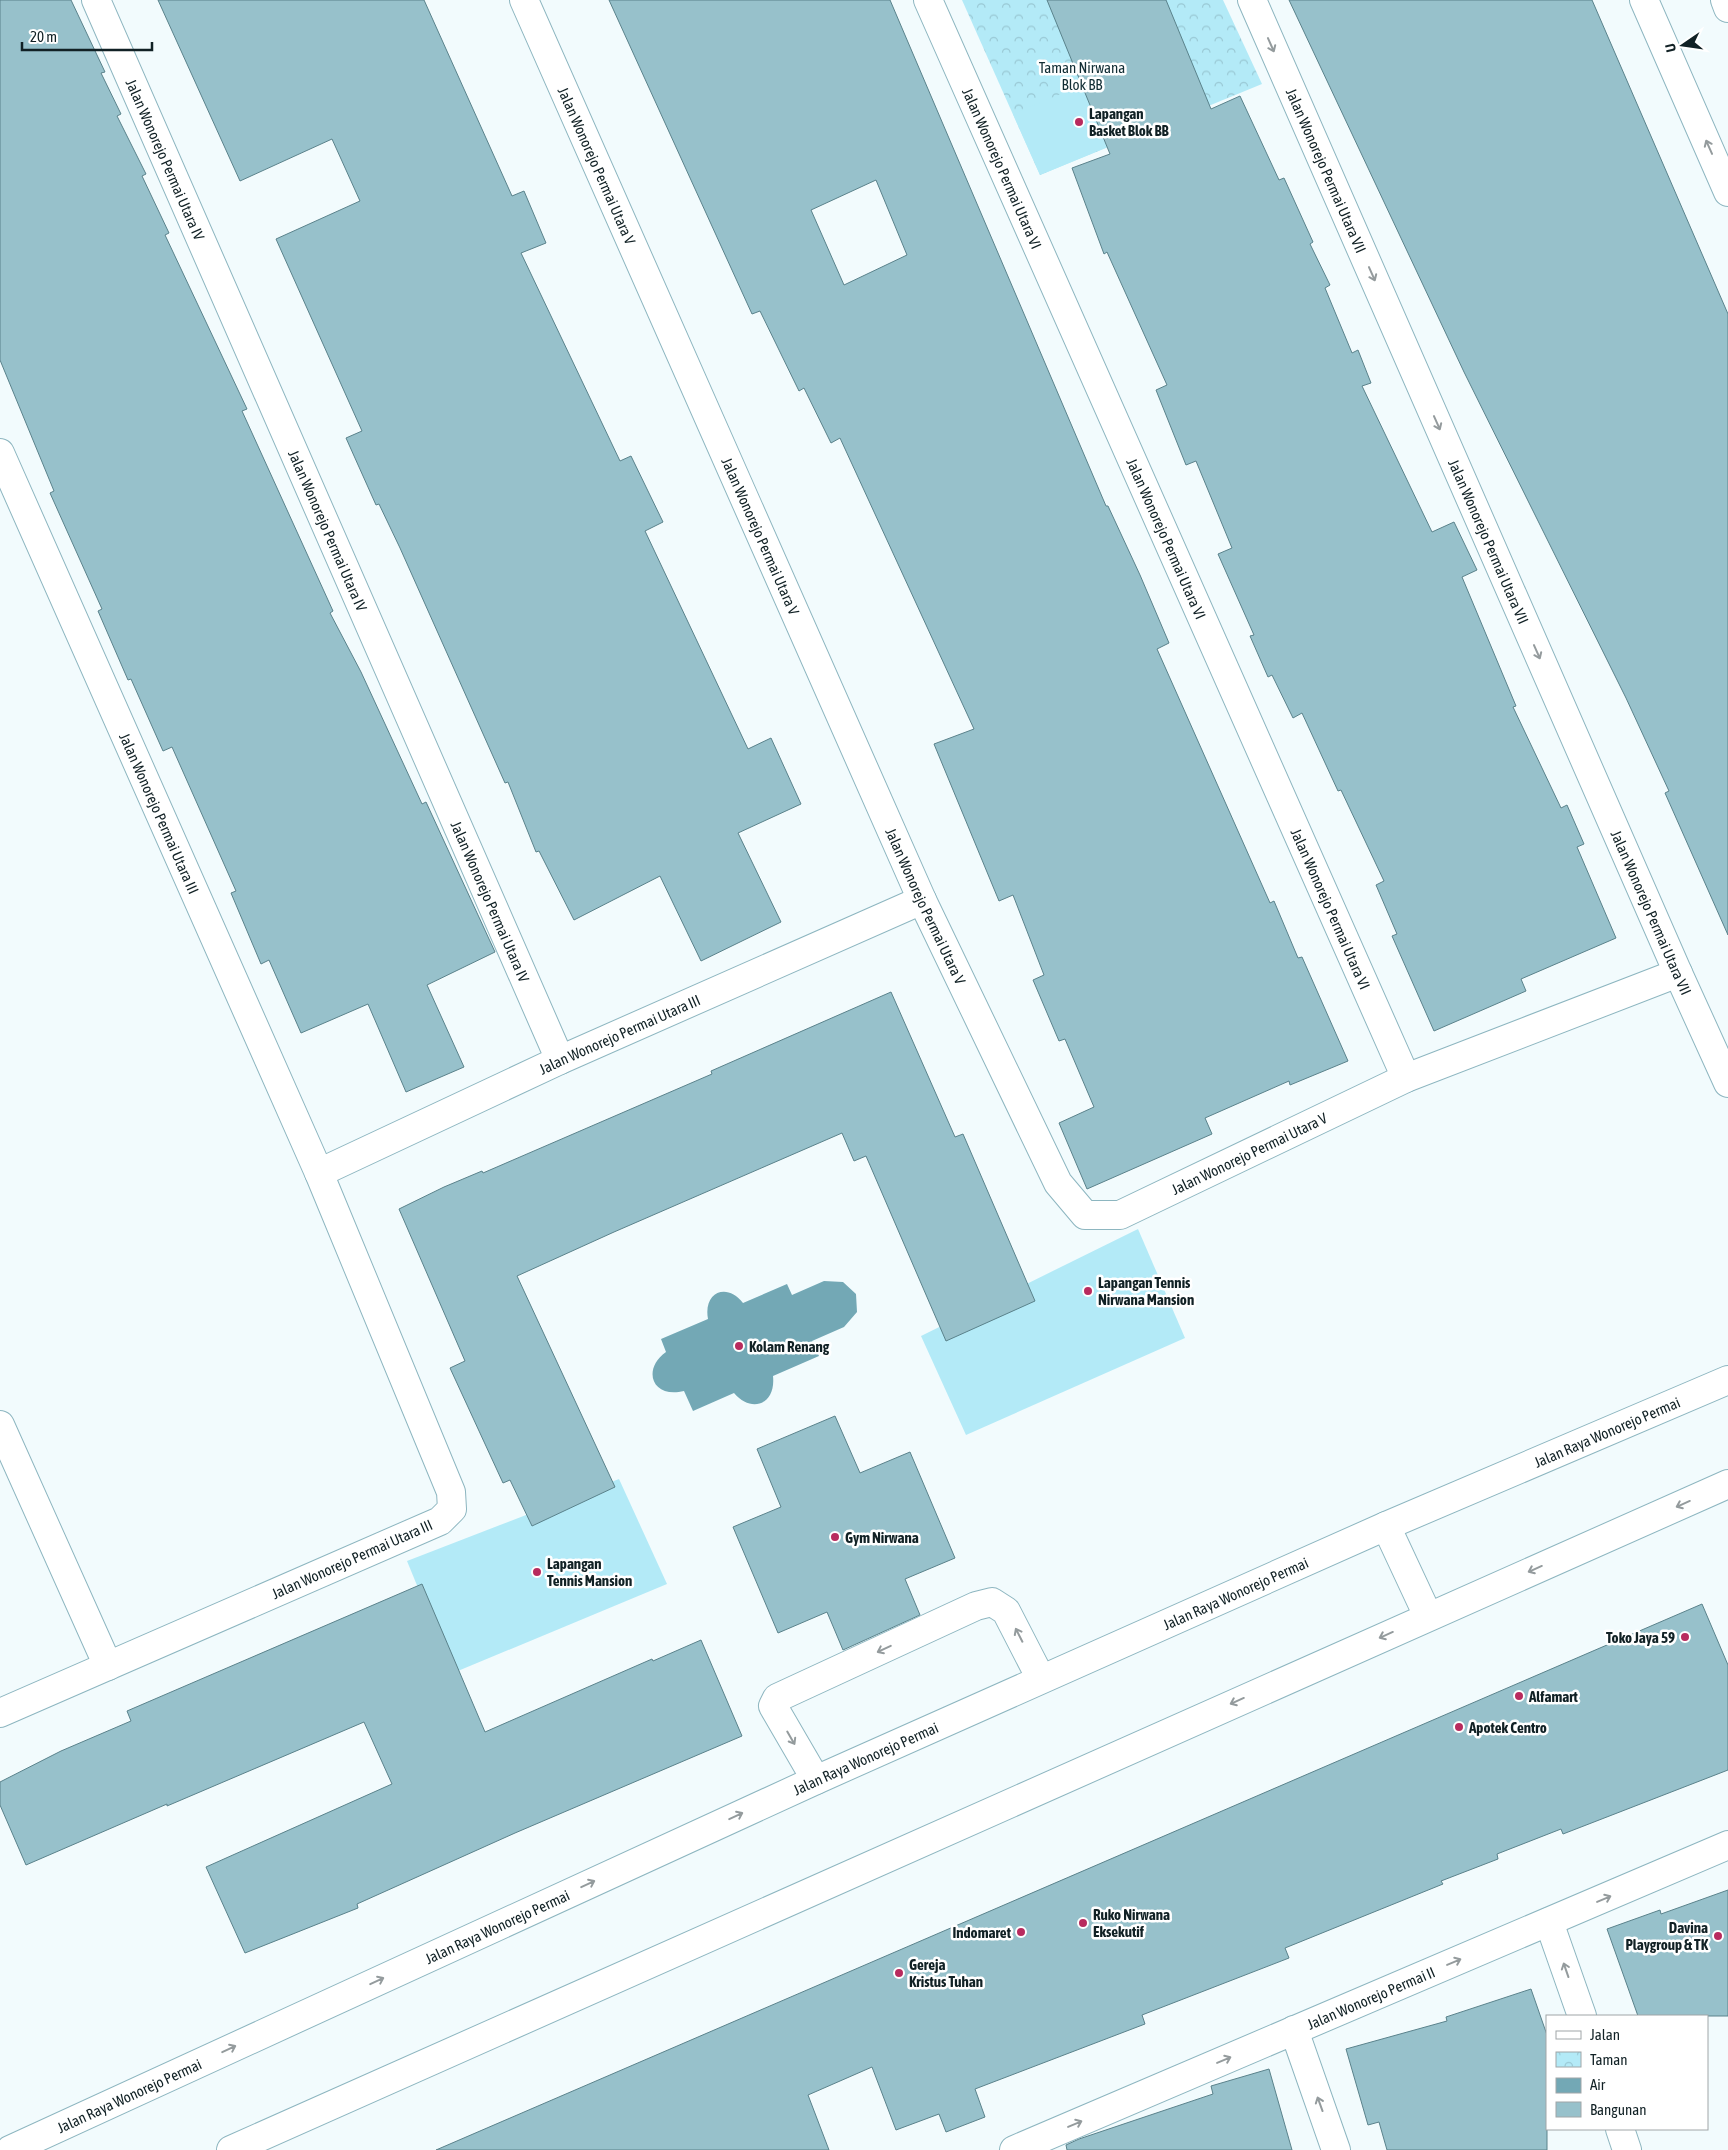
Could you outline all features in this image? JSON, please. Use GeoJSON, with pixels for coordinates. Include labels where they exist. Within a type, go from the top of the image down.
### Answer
{"type":"FeatureCollection","features":[{"type":"Feature","properties":{"kind":"street","name":"Jalan Wonorejo Permai Utara IV"},"geometry":{"type":"LineString","coordinates":[[96,0],[560,1060]]}},
{"type":"Feature","properties":{"kind":"street","name":"Jalan Wonorejo Permai Utara V"},"geometry":{"type":"LineString","coordinates":[[524,0],[922,900],[1058,1183],[1084,1215],[1120,1215],[1406,1078],[1678,973]]}},
{"type":"Feature","properties":{"kind":"street","name":"Jalan Wonorejo Permai Utara VI"},"geometry":{"type":"LineString","coordinates":[[928,0],[1406,1078]]}},
{"type":"Feature","properties":{"kind":"street","name":"Jalan Wonorejo Permai Utara VII"},"geometry":{"type":"LineString","coordinates":[[1252,0],[1678,973],[1728,1083]]}},
{"type":"Feature","properties":{"kind":"street"},"geometry":{"type":"LineString","coordinates":[[1644,0],[1728,192]]}},
{"type":"Feature","properties":{"kind":"street"},"geometry":{"type":"LineString","coordinates":[[1725,0],[1728,8]]}},
{"type":"Feature","properties":{"kind":"street","name":"Jalan Wonorejo Permai Utara III"},"geometry":{"type":"LineString","coordinates":[[0,453],[319,1173],[451,1492],[452,1509],[440,1521],[0,1713]]}},
{"type":"Feature","properties":{"kind":"street","name":"Jalan Wonorejo Permai Utara III"},"geometry":{"type":"LineString","coordinates":[[319,1173],[560,1060],[922,900]]}},
{"type":"Feature","properties":{"kind":"street","name":"Jalan Raya Wonorejo Permai"},"geometry":{"type":"LineString","coordinates":[[10,2150],[816,1780],[1041,1679],[1386,1526],[1728,1380]]}},
{"type":"Feature","properties":{"kind":"street"},"geometry":{"type":"LineString","coordinates":[[0,1425],[108,1666]]}},
{"type":"Feature","properties":{"kind":"street"},"geometry":{"type":"LineString","coordinates":[[231,2150],[1728,1484]]}},
{"type":"Feature","properties":{"kind":"street"},"geometry":{"type":"LineString","coordinates":[[1386,1526],[1428,1616]]}},
{"type":"Feature","properties":{"kind":"street"},"geometry":{"type":"LineString","coordinates":[[816,1780],[773,1706],[777,1698],[976,1606],[992,1602],[1006,1611],[1041,1679]]}},
{"type":"Feature","properties":{"kind":"street","name":"Jalan Wonorejo Permai II"},"geometry":{"type":"LineString","coordinates":[[1031,2147],[1294,2030],[1728,1845]]}},
{"type":"Feature","properties":{"kind":"street"},"geometry":{"type":"LineString","coordinates":[[1549,1922],[1582,2015]]}},
{"type":"Feature","properties":{"kind":"street"},"geometry":{"type":"LineString","coordinates":[[1294,2030],[1336,2150]]}},
{"type":"Feature","properties":{"kind":"street"},"geometry":{"type":"LineString","coordinates":[[1620,2130],[1627,2150]]}},
{"type":"Feature","properties":{"kind":"green space","name":"Taman Nirwana Blok BB"},"geometry":{"type":"Polygon","coordinates":[[[962,0],[1223,0],[1262,84],[1040,175],[962,0]]]}},
{"type":"Feature","properties":{"kind":"green space","name":"Lapangan Basket Blok BB"},"geometry":{"type":"Polygon","coordinates":[[[1118,70],[1146,131],[1040,175],[1013,114],[1118,70]]]}},
{"type":"Feature","properties":{"kind":"green space","name":"Lapangan Tennis Nirwana Mansion"},"geometry":{"type":"Polygon","coordinates":[[[1138,1229],[1185,1338],[966,1435],[921,1336],[1138,1229]]]}},
{"type":"Feature","properties":{"kind":"green space","name":"Lapangan Tennis Mansion"},"geometry":{"type":"Polygon","coordinates":[[[619,1479],[667,1584],[453,1673],[407,1561],[619,1479]]]}},
{"type":"Feature","properties":{"kind":"water","name":"Kolam Renang"},"geometry":{"type":"Polygon","coordinates":[[[824,1281],[843,1282],[856,1294],[857,1312],[844,1327],[812,1341],[819,1356],[773,1376],[771,1393],[761,1403],[748,1403],[734,1393],[693,1411],[684,1391],[665,1391],[658,1387],[654,1381],[654,1367],[658,1359],[666,1352],[661,1339],[708,1319],[707,1310],[709,1302],[718,1293],[730,1293],[743,1303],[787,1284],[792,1295],[824,1281]]]}},
{"type":"Feature","properties":{"kind":"building"},"geometry":{"type":"Polygon","coordinates":[[[0,0],[71,0],[105,72],[101,73],[121,114],[117,116],[146,174],[142,176],[169,233],[165,235],[247,409],[242,411],[333,611],[330,613],[361,672],[422,804],[426,802],[495,952],[427,985],[464,1067],[406,1092],[368,1004],[301,1033],[269,960],[261,964],[231,893],[236,891],[172,747],[163,751],[131,679],[128,680],[98,611],[102,609],[50,493],[54,491],[0,360],[0,0]]]}},
{"type":"Feature","properties":{"kind":"building"},"geometry":{"type":"Polygon","coordinates":[[[158,0],[424,0],[512,196],[524,191],[546,243],[521,253],[620,461],[631,456],[663,522],[645,531],[748,749],[771,738],[801,804],[738,833],[781,922],[701,961],[660,876],[574,920],[539,851],[536,852],[508,782],[505,783],[400,548],[379,504],[376,505],[346,438],[362,431],[276,239],[360,201],[332,139],[240,181],[158,0]]]}},
{"type":"Feature","properties":{"kind":"building"},"geometry":{"type":"Polygon","coordinates":[[[609,0],[890,0],[1106,506],[1108,506],[1140,575],[1169,643],[1157,649],[1270,903],[1274,901],[1298,958],[1302,957],[1348,1061],[1290,1085],[1289,1081],[1205,1118],[1212,1134],[1087,1189],[1059,1123],[1094,1107],[1065,1039],[1059,1041],[1033,980],[1044,975],[1013,895],[999,901],[934,744],[974,729],[840,438],[831,443],[804,388],[799,391],[760,311],[752,314],[609,0]],[[876,180],[811,210],[844,285],[907,255],[876,180]]]}},
{"type":"Feature","properties":{"kind":"building"},"geometry":{"type":"Polygon","coordinates":[[[1047,0],[1166,0],[1211,109],[1240,96],[1279,180],[1284,178],[1313,242],[1310,244],[1330,285],[1325,288],[1352,353],[1358,350],[1371,383],[1362,386],[1432,532],[1454,522],[1477,570],[1462,577],[1516,706],[1513,707],[1561,808],[1567,805],[1584,844],[1577,847],[1616,938],[1521,979],[1526,991],[1434,1031],[1392,936],[1397,934],[1376,885],[1384,881],[1341,790],[1338,791],[1302,713],[1293,718],[1272,675],[1268,677],[1250,636],[1254,635],[1218,554],[1232,548],[1196,461],[1186,465],[1156,390],[1167,385],[1107,252],[1104,254],[1072,168],[1110,154],[1047,0]]]}},
{"type":"Feature","properties":{"kind":"building"},"geometry":{"type":"Polygon","coordinates":[[[1289,0],[1592,0],[1728,314],[1728,935],[1665,793],[1669,791],[1626,698],[1464,372],[1289,0]]]}},
{"type":"Feature","properties":{"kind":"building"},"geometry":{"type":"Polygon","coordinates":[[[891,992],[955,1137],[963,1134],[1035,1301],[946,1341],[866,1156],[854,1161],[842,1133],[614,1232],[517,1276],[615,1487],[532,1526],[510,1480],[503,1483],[450,1368],[465,1361],[399,1209],[444,1187],[482,1171],[483,1173],[712,1074],[711,1071],[891,992]]]}},
{"type":"Feature","properties":{"kind":"building"},"geometry":{"type":"Polygon","coordinates":[[[835,1416],[860,1473],[910,1452],[955,1558],[905,1579],[920,1615],[843,1650],[827,1612],[778,1633],[733,1527],[781,1507],[757,1449],[835,1416]]]}},
{"type":"Feature","properties":{"kind":"building"},"geometry":{"type":"Polygon","coordinates":[[[422,1584],[485,1732],[652,1659],[653,1661],[701,1640],[742,1736],[515,1833],[357,1904],[358,1908],[245,1953],[206,1867],[392,1784],[364,1722],[26,1865],[0,1805],[0,1782],[61,1751],[131,1721],[127,1711],[422,1584]]]}},
{"type":"Feature","properties":{"kind":"building","name":"Ruko Nirwana Eksekutif"},"geometry":{"type":"Polygon","coordinates":[[[1702,1604],[1728,1665],[1728,1770],[1563,1834],[1561,1829],[1497,1854],[1498,1859],[1441,1881],[1443,1884],[1285,1948],[1289,1958],[1142,2015],[1145,2024],[975,2089],[985,2117],[946,2132],[939,2114],[896,2130],[872,2067],[808,2095],[829,2150],[436,2150],[1702,1604]]]}},
{"type":"Feature","properties":{"kind":"building"},"geometry":{"type":"Polygon","coordinates":[[[1728,1890],[1728,2016],[1638,2015],[1607,1929],[1660,1910],[1661,1914],[1728,1890]]]}},
{"type":"Feature","properties":{"kind":"building"},"geometry":{"type":"Polygon","coordinates":[[[1531,1989],[1546,2032],[1547,2150],[1387,2150],[1379,2122],[1368,2125],[1346,2049],[1447,2021],[1446,2017],[1531,1989]]]}},
{"type":"Feature","properties":{"kind":"building"},"geometry":{"type":"Polygon","coordinates":[[[1269,2069],[1292,2150],[1067,2150],[1066,2145],[1079,2139],[1213,2094],[1211,2086],[1269,2069]]]}},
{"type":"Feature","properties":{"kind":"place","name":"Lapangan Basket Blok BB"},"geometry":{"type":"Point","coordinates":[1079,122]}},
{"type":"Feature","properties":{"kind":"place","name":"Lapangan Tennis Nirwana Mansion"},"geometry":{"type":"Point","coordinates":[1088,1291]}},
{"type":"Feature","properties":{"kind":"place","name":"Kolam Renang"},"geometry":{"type":"Point","coordinates":[739,1346]}},
{"type":"Feature","properties":{"kind":"place","name":"Gym Nirwana"},"geometry":{"type":"Point","coordinates":[835,1537]}},
{"type":"Feature","properties":{"kind":"place","name":"Lapangan Tennis Mansion"},"geometry":{"type":"Point","coordinates":[537,1572]}},
{"type":"Feature","properties":{"kind":"place","name":"Toko Jaya 59"},"geometry":{"type":"Point","coordinates":[1685,1637]}},
{"type":"Feature","properties":{"kind":"place","name":"Alfamart"},"geometry":{"type":"Point","coordinates":[1519,1696]}},
{"type":"Feature","properties":{"kind":"place","name":"Apotek Centro"},"geometry":{"type":"Point","coordinates":[1459,1727]}},
{"type":"Feature","properties":{"kind":"place","name":"Ruko Nirwana Eksekutif"},"geometry":{"type":"Point","coordinates":[1083,1923]}},
{"type":"Feature","properties":{"kind":"place","name":"Indomaret"},"geometry":{"type":"Point","coordinates":[1021,1932]}},
{"type":"Feature","properties":{"kind":"place","name":"Davina Playgroup & TK"},"geometry":{"type":"Point","coordinates":[1718,1936]}},
{"type":"Feature","properties":{"kind":"place","name":"Gereja Kristus Tuhan"},"geometry":{"type":"Point","coordinates":[899,1973]}}]}
